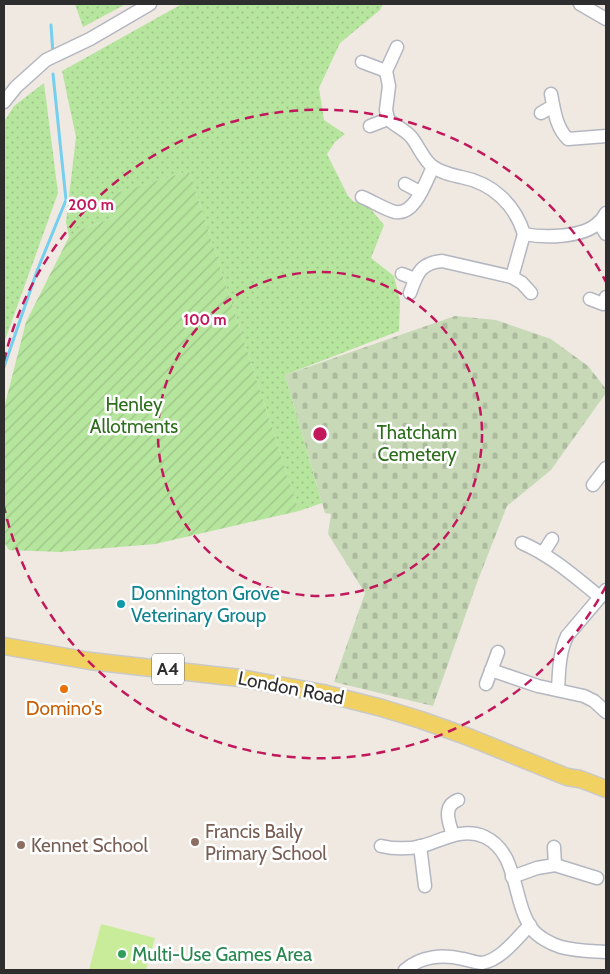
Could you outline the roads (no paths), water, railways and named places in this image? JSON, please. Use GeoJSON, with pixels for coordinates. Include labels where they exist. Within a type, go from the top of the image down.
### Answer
{"type":"FeatureCollection","features":[{"type":"Feature","properties":{"kind":"main road","name":"London Road"},"geometry":{"type":"LineString","coordinates":[[4,646],[90,661],[240,678],[329,694],[382,708],[448,730],[567,777],[580,779],[606,789]]}},
{"type":"Feature","properties":{"kind":"main road","name":"London Road"},"geometry":{"type":"LineString","coordinates":[[567,777],[578,786],[606,801]]}},
{"type":"Feature","properties":{"kind":"street"},"geometry":{"type":"LineString","coordinates":[[4,102],[8,87],[46,60],[150,4]]}},
{"type":"Feature","properties":{"kind":"street"},"geometry":{"type":"LineString","coordinates":[[580,4],[606,19]]}},
{"type":"Feature","properties":{"kind":"street"},"geometry":{"type":"LineString","coordinates":[[397,47],[386,71],[389,86],[386,110],[388,119],[412,138],[420,152],[433,167],[491,188],[512,208],[524,234],[512,277]]}},
{"type":"Feature","properties":{"kind":"street"},"geometry":{"type":"LineString","coordinates":[[362,62],[386,71]]}},
{"type":"Feature","properties":{"kind":"street"},"geometry":{"type":"LineString","coordinates":[[541,113],[552,100],[562,134],[568,139],[606,136]]}},
{"type":"Feature","properties":{"kind":"street"},"geometry":{"type":"LineString","coordinates":[[370,126],[388,119]]}},
{"type":"Feature","properties":{"kind":"street"},"geometry":{"type":"LineString","coordinates":[[362,196],[395,212],[409,209],[415,203],[433,167]]}},
{"type":"Feature","properties":{"kind":"street"},"geometry":{"type":"LineString","coordinates":[[406,184],[420,192]]}},
{"type":"Feature","properties":{"kind":"street"},"geometry":{"type":"LineString","coordinates":[[524,234],[565,235],[586,230],[602,229],[606,213]]}},
{"type":"Feature","properties":{"kind":"street"},"geometry":{"type":"LineString","coordinates":[[410,293],[419,272],[425,266],[432,262],[442,261],[512,277],[522,283],[532,293]]}},
{"type":"Feature","properties":{"kind":"street"},"geometry":{"type":"LineString","coordinates":[[402,274],[416,279]]}},
{"type":"Feature","properties":{"kind":"street"},"geometry":{"type":"LineString","coordinates":[[590,299],[605,302]]}},
{"type":"Feature","properties":{"kind":"street"},"geometry":{"type":"LineString","coordinates":[[593,485],[606,469]]}},
{"type":"Feature","properties":{"kind":"street"},"geometry":{"type":"LineString","coordinates":[[543,553],[552,538]]}},
{"type":"Feature","properties":{"kind":"street"},"geometry":{"type":"LineString","coordinates":[[522,543],[543,553],[603,594],[573,628],[563,645],[558,690]]}},
{"type":"Feature","properties":{"kind":"street"},"geometry":{"type":"LineString","coordinates":[[486,684],[498,652]]}},
{"type":"Feature","properties":{"kind":"street"},"geometry":{"type":"LineString","coordinates":[[492,670],[538,686],[584,696],[594,701],[606,712]]}},
{"type":"Feature","properties":{"kind":"street"},"geometry":{"type":"LineString","coordinates":[[454,835],[448,819],[448,813],[450,806],[458,800]]}},
{"type":"Feature","properties":{"kind":"street"},"geometry":{"type":"LineString","coordinates":[[381,846],[400,848],[420,846],[454,835],[474,834],[490,840],[503,853],[530,925],[540,936],[561,947],[606,952]]}},
{"type":"Feature","properties":{"kind":"street"},"geometry":{"type":"LineString","coordinates":[[420,846],[425,886]]}},
{"type":"Feature","properties":{"kind":"street"},"geometry":{"type":"LineString","coordinates":[[554,847],[555,864]]}},
{"type":"Feature","properties":{"kind":"street"},"geometry":{"type":"LineString","coordinates":[[512,877],[555,864],[597,878]]}},
{"type":"Feature","properties":{"kind":"street"},"geometry":{"type":"LineString","coordinates":[[405,970],[419,961],[432,957],[449,956],[480,967],[499,956],[530,925]]}},
{"type":"Feature","properties":{"kind":"waterway"},"geometry":{"type":"LineString","coordinates":[[51,25],[53,54]]}},
{"type":"Feature","properties":{"kind":"waterway"},"geometry":{"type":"LineString","coordinates":[[4,367],[37,271],[66,200],[53,74]]}},
{"type":"Feature","properties":{"kind":"place","name":"Donnington Grove Veterinary Group"},"geometry":{"type":"Point","coordinates":[121,604]}},
{"type":"Feature","properties":{"kind":"place","name":"Domino's"},"geometry":{"type":"Point","coordinates":[64,689]}},
{"type":"Feature","properties":{"kind":"place","name":"Francis Baily Primary School"},"geometry":{"type":"Point","coordinates":[195,842]}},
{"type":"Feature","properties":{"kind":"place","name":"Kennet School"},"geometry":{"type":"Point","coordinates":[21,845]}},
{"type":"Feature","properties":{"kind":"place","name":"Multi-Use Games Area"},"geometry":{"type":"Point","coordinates":[122,954]}},
{"type":"Feature","properties":{"kind":"park label","name":"Henley Allotments"},"geometry":{"type":"Point","coordinates":[134,415]}},
{"type":"Feature","properties":{"kind":"park label","name":"Thatcham Cemetery"},"geometry":{"type":"Point","coordinates":[417,443]}}]}
